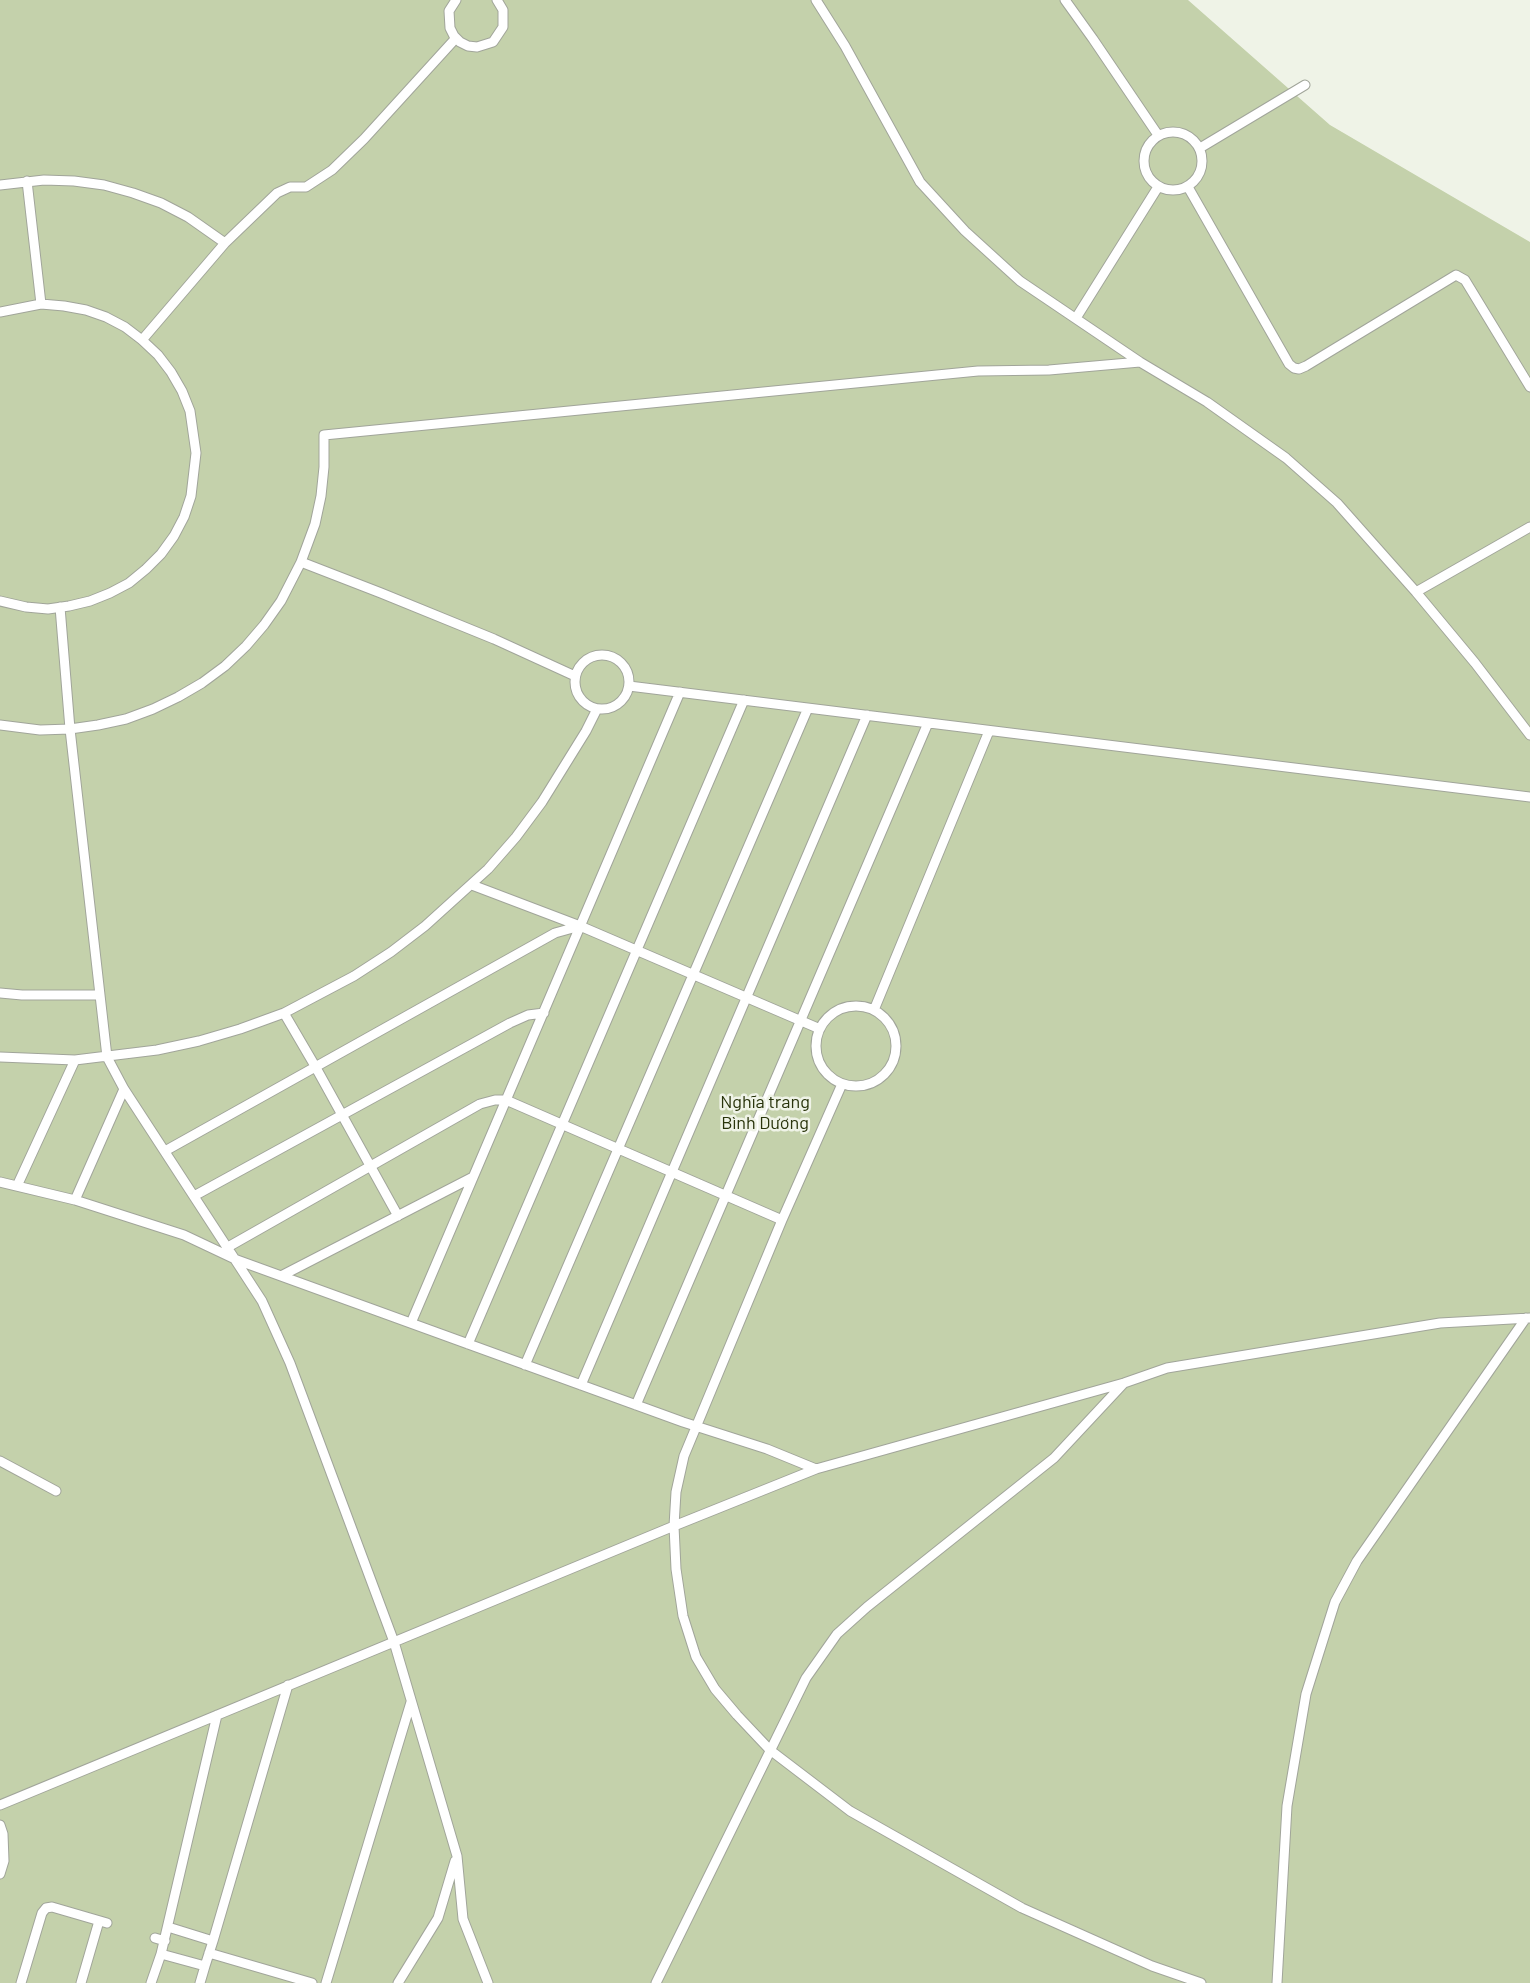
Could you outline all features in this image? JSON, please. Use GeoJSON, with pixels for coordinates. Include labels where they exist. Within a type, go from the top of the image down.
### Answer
{"type":"FeatureCollection","features":[{"type":"Feature","properties":{"kind":"lane"},"geometry":{"type":"LineString","coordinates":[[453,1],[448,20],[450,28],[456,38],[468,46],[476,47],[493,42],[503,27],[503,10],[497,0]]}},
{"type":"Feature","properties":{"kind":"lane"},"geometry":{"type":"LineString","coordinates":[[816,0],[845,46],[920,182],[965,231],[1020,281],[1140,362],[1207,402],[1286,458],[1337,503],[1416,592],[1475,663],[1530,735]]}},
{"type":"Feature","properties":{"kind":"lane"},"geometry":{"type":"LineString","coordinates":[[1065,0],[1158,136]]}},
{"type":"Feature","properties":{"kind":"lane"},"geometry":{"type":"LineString","coordinates":[[142,340],[225,243],[277,192],[290,187],[306,187],[332,170],[364,139],[456,38]]}},
{"type":"Feature","properties":{"kind":"lane"},"geometry":{"type":"LineString","coordinates":[[1200,148],[1305,85]]}},
{"type":"Feature","properties":{"kind":"lane"},"geometry":{"type":"LineString","coordinates":[[1167,132],[1185,134],[1193,139],[1200,148],[1202,164],[1200,173],[1188,187],[1179,190],[1166,190],[1158,187],[1147,176],[1143,158],[1151,141],[1158,136],[1167,132]]}},
{"type":"Feature","properties":{"kind":"lane"},"geometry":{"type":"LineString","coordinates":[[0,185],[27,181],[74,181],[104,185],[132,192],[161,203],[188,217],[225,243]]}},
{"type":"Feature","properties":{"kind":"lane"},"geometry":{"type":"LineString","coordinates":[[27,181],[41,304]]}},
{"type":"Feature","properties":{"kind":"lane"},"geometry":{"type":"LineString","coordinates":[[1076,318],[1158,187]]}},
{"type":"Feature","properties":{"kind":"lane"},"geometry":{"type":"LineString","coordinates":[[1188,187],[1289,364],[1294,368],[1299,369],[1306,366],[1456,275],[1465,280],[1530,387]]}},
{"type":"Feature","properties":{"kind":"lane"},"geometry":{"type":"LineString","coordinates":[[0,312],[41,304],[86,310],[112,321],[142,340],[158,355],[182,391],[190,411],[196,453],[191,496],[184,517],[174,536],[161,554],[129,583],[90,601],[60,607],[26,607],[0,601]]}},
{"type":"Feature","properties":{"kind":"lane"},"geometry":{"type":"LineString","coordinates":[[0,725],[40,730],[70,729],[126,719],[152,709],[202,683],[225,666],[264,625],[281,602],[301,562],[315,524],[321,496],[324,435],[978,371],[1048,370],[1140,362]]}},
{"type":"Feature","properties":{"kind":"lane"},"geometry":{"type":"LineString","coordinates":[[1416,592],[1530,527]]}},
{"type":"Feature","properties":{"kind":"lane"},"geometry":{"type":"LineString","coordinates":[[301,562],[407,603],[575,676]]}},
{"type":"Feature","properties":{"kind":"lane"},"geometry":{"type":"LineString","coordinates":[[60,607],[70,729],[106,1057],[124,1089],[262,1301],[290,1363],[394,1642],[457,1856],[463,1919],[488,1983]]}},
{"type":"Feature","properties":{"kind":"lane"},"geometry":{"type":"LineString","coordinates":[[600,654],[609,655],[624,665],[628,673],[629,686],[623,699],[616,705],[608,709],[597,709],[580,699],[574,684],[575,676],[584,661],[600,654]]}},
{"type":"Feature","properties":{"kind":"lane"},"geometry":{"type":"LineString","coordinates":[[629,686],[1530,797]]}},
{"type":"Feature","properties":{"kind":"lane"},"geometry":{"type":"LineString","coordinates":[[411,1323],[680,692]]}},
{"type":"Feature","properties":{"kind":"lane"},"geometry":{"type":"LineString","coordinates":[[468,1344],[744,700]]}},
{"type":"Feature","properties":{"kind":"lane"},"geometry":{"type":"LineString","coordinates":[[525,1365],[808,708]]}},
{"type":"Feature","properties":{"kind":"lane"},"geometry":{"type":"LineString","coordinates":[[0,1057],[74,1060],[157,1050],[199,1041],[284,1013],[354,976],[391,952],[425,926],[472,885],[516,837],[542,802],[597,709]]}},
{"type":"Feature","properties":{"kind":"lane"},"geometry":{"type":"LineString","coordinates":[[581,1385],[866,715]]}},
{"type":"Feature","properties":{"kind":"lane"},"geometry":{"type":"LineString","coordinates":[[636,1405],[928,723]]}},
{"type":"Feature","properties":{"kind":"lane"},"geometry":{"type":"LineString","coordinates":[[874,1010],[989,731]]}},
{"type":"Feature","properties":{"kind":"lane"},"geometry":{"type":"LineString","coordinates":[[472,885],[580,926],[820,1028]]}},
{"type":"Feature","properties":{"kind":"lane"},"geometry":{"type":"LineString","coordinates":[[165,1151],[556,933],[580,926]]}},
{"type":"Feature","properties":{"kind":"lane"},"geometry":{"type":"LineString","coordinates":[[0,993],[22,995],[99,995]]}},
{"type":"Feature","properties":{"kind":"lane"},"geometry":{"type":"LineString","coordinates":[[852,1006],[863,1006],[874,1010],[884,1017],[891,1027],[895,1038],[892,1062],[886,1072],[866,1085],[853,1086],[842,1084],[825,1072],[819,1062],[816,1042],[820,1028],[832,1014],[842,1009],[852,1006]]}},
{"type":"Feature","properties":{"kind":"lane"},"geometry":{"type":"LineString","coordinates":[[284,1013],[398,1216]]}},
{"type":"Feature","properties":{"kind":"lane"},"geometry":{"type":"LineString","coordinates":[[194,1196],[510,1023],[528,1015],[544,1013]]}},
{"type":"Feature","properties":{"kind":"lane"},"geometry":{"type":"LineString","coordinates":[[17,1186],[74,1060]]}},
{"type":"Feature","properties":{"kind":"lane"},"geometry":{"type":"LineString","coordinates":[[842,1084],[782,1220],[684,1456],[676,1492],[674,1526],[676,1569],[684,1616],[696,1657],[715,1689],[737,1716],[770,1750],[850,1811],[1022,1908],[1152,1966],[1201,1983]]}},
{"type":"Feature","properties":{"kind":"lane"},"geometry":{"type":"LineString","coordinates":[[75,1200],[124,1089]]}},
{"type":"Feature","properties":{"kind":"lane"},"geometry":{"type":"LineString","coordinates":[[228,1247],[480,1104],[495,1100],[506,1100],[782,1220]]}},
{"type":"Feature","properties":{"kind":"lane"},"geometry":{"type":"LineString","coordinates":[[281,1276],[473,1177]]}},
{"type":"Feature","properties":{"kind":"lane"},"geometry":{"type":"LineString","coordinates":[[0,1182],[75,1200],[184,1235],[237,1260],[636,1405],[767,1449],[816,1469]]}},
{"type":"Feature","properties":{"kind":"lane"},"geometry":{"type":"LineString","coordinates":[[0,1805],[816,1469],[1124,1383],[1167,1368],[1440,1323],[1528,1318]]}},
{"type":"Feature","properties":{"kind":"lane"},"geometry":{"type":"LineString","coordinates":[[1277,1983],[1287,1806],[1306,1694],[1335,1602],[1356,1561],[1528,1318]]}},
{"type":"Feature","properties":{"kind":"lane"},"geometry":{"type":"LineString","coordinates":[[656,1983],[806,1678],[837,1634],[867,1607],[1054,1458],[1124,1383]]}},
{"type":"Feature","properties":{"kind":"lane"},"geometry":{"type":"LineString","coordinates":[[0,1461],[56,1491]]}},
{"type":"Feature","properties":{"kind":"lane"},"geometry":{"type":"LineString","coordinates":[[200,1983],[288,1685]]}},
{"type":"Feature","properties":{"kind":"lane"},"geometry":{"type":"LineString","coordinates":[[326,1983],[411,1702]]}},
{"type":"Feature","properties":{"kind":"lane"},"geometry":{"type":"LineString","coordinates":[[151,1983],[165,1941],[217,1715]]}},
{"type":"Feature","properties":{"kind":"lane"},"geometry":{"type":"LineString","coordinates":[[0,1825],[3,1834],[4,1862],[0,1874]]}},
{"type":"Feature","properties":{"kind":"lane"},"geometry":{"type":"LineString","coordinates":[[398,1983],[438,1918],[457,1856]]}},
{"type":"Feature","properties":{"kind":"lane"},"geometry":{"type":"LineString","coordinates":[[21,1983],[42,1913],[46,1908],[52,1907],[103,1922],[81,1983]]}},
{"type":"Feature","properties":{"kind":"lane"},"geometry":{"type":"LineString","coordinates":[[168,1927],[213,1941]]}},
{"type":"Feature","properties":{"kind":"lane"},"geometry":{"type":"LineString","coordinates":[[155,1938],[165,1941]]}},
{"type":"Feature","properties":{"kind":"lane"},"geometry":{"type":"LineString","coordinates":[[209,1953],[312,1983]]}},
{"type":"Feature","properties":{"kind":"lane"},"geometry":{"type":"LineString","coordinates":[[161,1954],[205,1966]]}},
{"type":"Feature","properties":{"kind":"green space","name":"Nghĩa trang Bình Dương"},"geometry":{"type":"Polygon","coordinates":[[[0,0],[1188,0],[1330,125],[1530,242],[1530,1983],[0,1983],[0,0]]]}}]}
